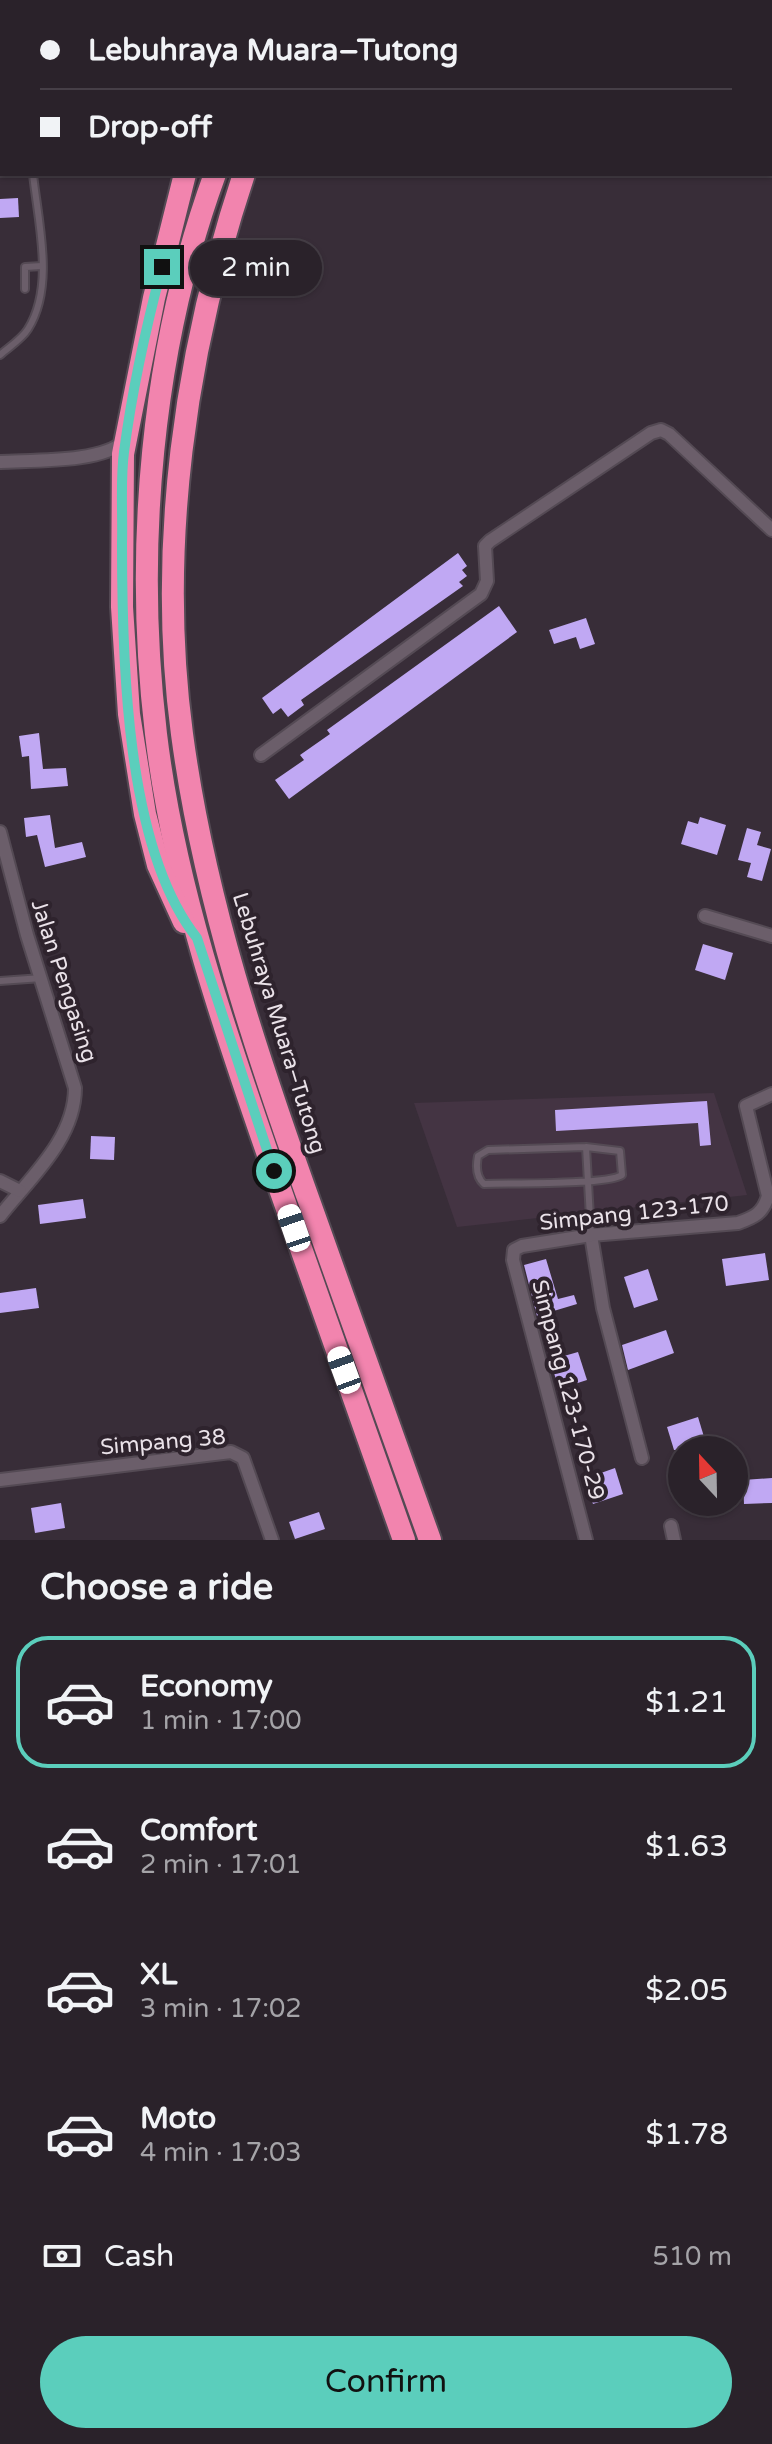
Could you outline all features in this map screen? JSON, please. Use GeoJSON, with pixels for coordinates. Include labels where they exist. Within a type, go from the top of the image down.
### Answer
{"type":"FeatureCollection","features":[{"type":"Feature","properties":{"kind":"highway"},"geometry":{"type":"LineString","coordinates":[[184,176],[154,298],[126,438],[122,607],[129,714],[145,814],[158,865],[178,915],[197,938]]}},
{"type":"Feature","properties":{"kind":"highway"},"geometry":{"type":"LineString","coordinates":[[214,176],[173,329],[158,422],[147,593],[156,735],[197,938],[249,1099],[404,1540]]}},
{"type":"Feature","properties":{"kind":"highway","name":"Lebuhraya Muara–Tutong"},"geometry":{"type":"LineString","coordinates":[[243,176],[200,334],[185,423],[174,592],[181,732],[222,941],[277,1110],[430,1540]]}},
{"type":"Feature","properties":{"kind":"street"},"geometry":{"type":"LineString","coordinates":[[261,755],[481,594],[488,569],[485,546],[490,541],[651,433],[661,430],[669,434],[772,530]]}},
{"type":"Feature","properties":{"kind":"street"},"geometry":{"type":"LineString","coordinates":[[0,462],[96,454],[118,447],[126,438]]}},
{"type":"Feature","properties":{"kind":"street"},"geometry":{"type":"LineString","coordinates":[[96,454],[123,470]]}},
{"type":"Feature","properties":{"kind":"street","name":"Jalan Pengasing"},"geometry":{"type":"LineString","coordinates":[[0,832],[13,887],[72,1073],[75,1105],[65,1134],[0,1216]]}},
{"type":"Feature","properties":{"kind":"street"},"geometry":{"type":"LineString","coordinates":[[705,916],[772,936]]}},
{"type":"Feature","properties":{"kind":"street","name":"Simpang 123-170"},"geometry":{"type":"LineString","coordinates":[[514,1250],[591,1235],[738,1223],[764,1210],[766,1182],[747,1120],[746,1106],[772,1094]]}},
{"type":"Feature","properties":{"kind":"street"},"geometry":{"type":"LineString","coordinates":[[0,1181],[20,1191]]}},
{"type":"Feature","properties":{"kind":"street"},"geometry":{"type":"LineString","coordinates":[[591,1235],[603,1308],[642,1458]]}},
{"type":"Feature","properties":{"kind":"street","name":"Simpang 123-170-29"},"geometry":{"type":"LineString","coordinates":[[514,1250],[513,1260],[586,1540]]}},
{"type":"Feature","properties":{"kind":"street","name":"Simpang 38"},"geometry":{"type":"LineString","coordinates":[[0,1480],[231,1452],[243,1458],[272,1540]]}},
{"type":"Feature","properties":{"kind":"street"},"geometry":{"type":"LineString","coordinates":[[671,1526],[674,1540]]}},
{"type":"Feature","properties":{"kind":"lane"},"geometry":{"type":"LineString","coordinates":[[0,355],[27,331],[40,304],[42,266],[33,176]]}},
{"type":"Feature","properties":{"kind":"lane"},"geometry":{"type":"LineString","coordinates":[[25,289],[25,267],[42,266]]}},
{"type":"Feature","properties":{"kind":"lane"},"geometry":{"type":"LineString","coordinates":[[0,981],[42,978]]}},
{"type":"Feature","properties":{"kind":"lane"},"geometry":{"type":"LineString","coordinates":[[586,1147],[591,1235]]}},
{"type":"Feature","properties":{"kind":"lane"},"geometry":{"type":"LineString","coordinates":[[586,1147],[617,1148],[624,1164],[622,1175],[616,1180],[484,1184],[478,1176],[478,1156],[488,1150],[586,1147]]}},
{"type":"Feature","properties":{"kind":"shaded area"},"geometry":{"type":"Polygon","coordinates":[[[714,1093],[747,1195],[457,1227],[414,1103],[714,1093]]]}},
{"type":"Feature","properties":{"kind":"building"},"geometry":{"type":"Polygon","coordinates":[[[18,198],[19,217],[0,218],[0,199],[18,198]]]}},
{"type":"Feature","properties":{"kind":"building"},"geometry":{"type":"Polygon","coordinates":[[[458,553],[467,566],[462,570],[467,576],[459,582],[463,586],[301,700],[304,705],[288,717],[281,708],[273,714],[262,698],[458,553]]]}},
{"type":"Feature","properties":{"kind":"building"},"geometry":{"type":"Polygon","coordinates":[[[499,606],[517,632],[289,799],[275,780],[304,760],[300,755],[330,734],[327,730],[499,606]]]}},
{"type":"Feature","properties":{"kind":"building"},"geometry":{"type":"Polygon","coordinates":[[[586,618],[595,644],[580,649],[576,637],[554,644],[549,630],[586,618]]]}},
{"type":"Feature","properties":{"kind":"building"},"geometry":{"type":"Polygon","coordinates":[[[39,733],[43,769],[66,768],[68,786],[31,789],[29,756],[22,757],[19,736],[39,733]]]}},
{"type":"Feature","properties":{"kind":"building"},"geometry":{"type":"Polygon","coordinates":[[[50,815],[55,848],[82,842],[86,857],[45,867],[37,835],[26,837],[24,818],[50,815]]]}},
{"type":"Feature","properties":{"kind":"building"},"geometry":{"type":"Polygon","coordinates":[[[700,817],[726,825],[717,855],[681,844],[688,821],[698,824],[700,817]]]}},
{"type":"Feature","properties":{"kind":"building"},"geometry":{"type":"Polygon","coordinates":[[[747,828],[761,832],[757,845],[771,849],[762,881],[747,877],[751,863],[738,860],[747,828]]]}},
{"type":"Feature","properties":{"kind":"building"},"geometry":{"type":"Polygon","coordinates":[[[703,944],[733,953],[725,980],[695,970],[703,944]]]}},
{"type":"Feature","properties":{"kind":"building"},"geometry":{"type":"Polygon","coordinates":[[[707,1101],[711,1145],[700,1146],[698,1123],[556,1131],[555,1110],[707,1101]]]}},
{"type":"Feature","properties":{"kind":"building"},"geometry":{"type":"Polygon","coordinates":[[[91,1136],[115,1137],[114,1160],[90,1159],[91,1136]]]}},
{"type":"Feature","properties":{"kind":"building"},"geometry":{"type":"Polygon","coordinates":[[[83,1199],[86,1218],[40,1224],[38,1205],[83,1199]]]}},
{"type":"Feature","properties":{"kind":"building"},"geometry":{"type":"Polygon","coordinates":[[[765,1253],[769,1280],[726,1286],[722,1259],[765,1253]]]}},
{"type":"Feature","properties":{"kind":"building"},"geometry":{"type":"Polygon","coordinates":[[[546,1259],[558,1299],[574,1295],[577,1304],[537,1316],[524,1265],[546,1259]]]}},
{"type":"Feature","properties":{"kind":"building"},"geometry":{"type":"Polygon","coordinates":[[[648,1269],[658,1300],[634,1308],[624,1277],[648,1269]]]}},
{"type":"Feature","properties":{"kind":"building"},"geometry":{"type":"Polygon","coordinates":[[[36,1288],[39,1308],[0,1313],[0,1293],[36,1288]]]}},
{"type":"Feature","properties":{"kind":"building"},"geometry":{"type":"Polygon","coordinates":[[[666,1330],[674,1353],[628,1370],[622,1345],[666,1330]]]}},
{"type":"Feature","properties":{"kind":"building"},"geometry":{"type":"Polygon","coordinates":[[[578,1352],[587,1380],[559,1389],[550,1360],[578,1352]]]}},
{"type":"Feature","properties":{"kind":"building"},"geometry":{"type":"Polygon","coordinates":[[[698,1417],[704,1436],[670,1436],[667,1427],[698,1417]]]}},
{"type":"Feature","properties":{"kind":"building"},"geometry":{"type":"Polygon","coordinates":[[[615,1468],[623,1494],[593,1504],[584,1479],[615,1468]]]}},
{"type":"Feature","properties":{"kind":"building"},"geometry":{"type":"Polygon","coordinates":[[[772,1478],[772,1503],[748,1504],[748,1480],[772,1478]]]}},
{"type":"Feature","properties":{"kind":"building"},"geometry":{"type":"Polygon","coordinates":[[[61,1503],[65,1528],[35,1533],[31,1508],[61,1503]]]}},
{"type":"Feature","properties":{"kind":"building"},"geometry":{"type":"Polygon","coordinates":[[[319,1512],[325,1529],[295,1539],[289,1522],[319,1512]]]}},
{"type":"Feature","properties":{"kind":"route"},"geometry":{"type":"LineString","coordinates":[[162,267],[123,454],[122,607],[129,714],[145,814],[158,865],[178,915],[197,938],[274,1171]]}}]}
